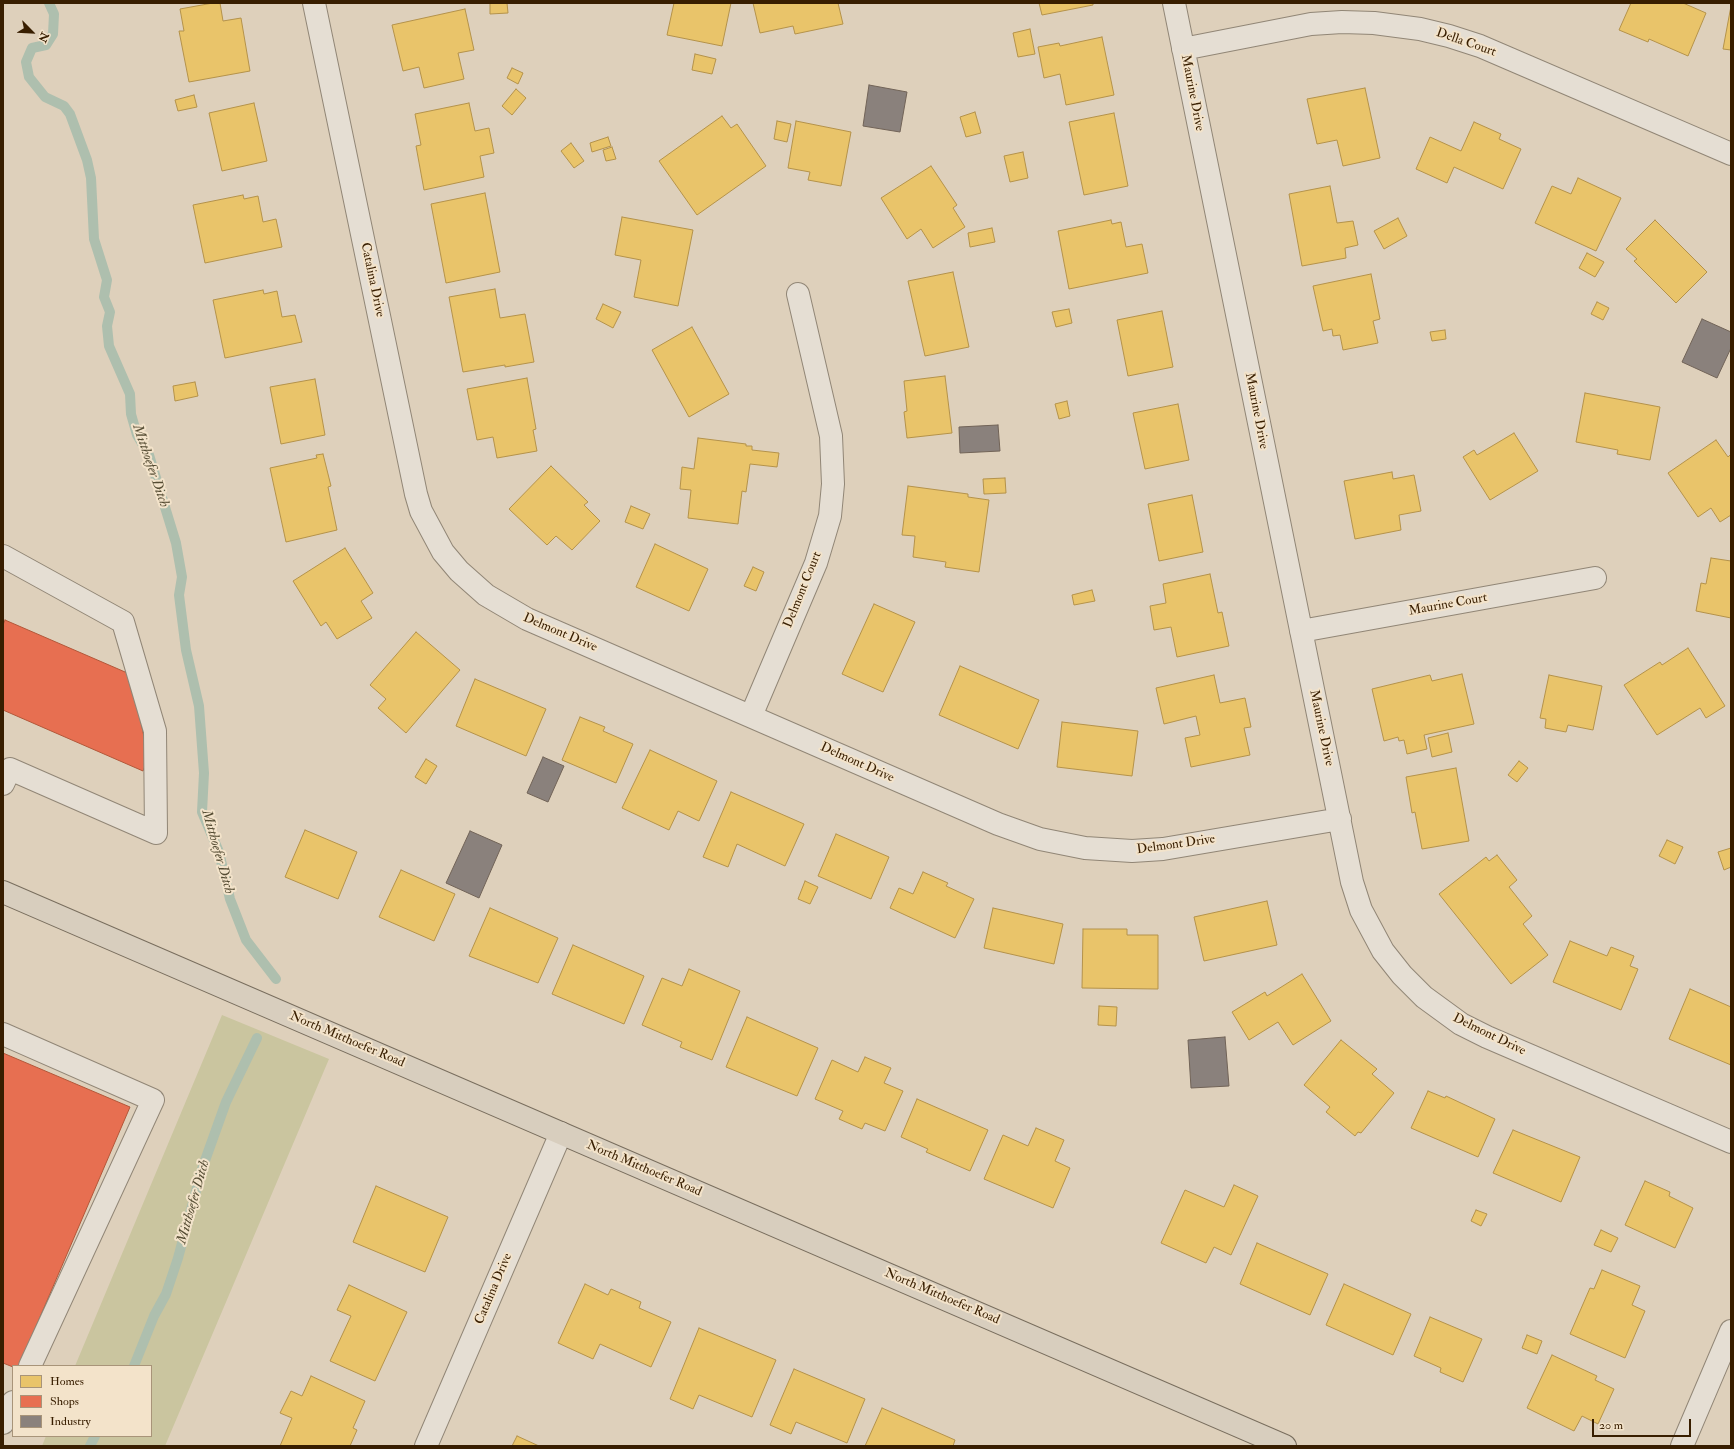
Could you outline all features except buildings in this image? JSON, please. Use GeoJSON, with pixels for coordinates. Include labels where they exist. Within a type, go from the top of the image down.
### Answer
{"type":"FeatureCollection","features":[{"type":"Feature","properties":{"kind":"main road","name":"North Mitthoefer Road"},"geometry":{"type":"LineString","coordinates":[[3,892],[1285,1446]]}},
{"type":"Feature","properties":{"kind":"street","name":"Catalina Drive"},"geometry":{"type":"LineString","coordinates":[[314,3],[416,494],[421,511],[443,552]]}},
{"type":"Feature","properties":{"kind":"street","name":"Maurine Drive"},"geometry":{"type":"LineString","coordinates":[[1174,3],[1340,819]]}},
{"type":"Feature","properties":{"kind":"street","name":"Della Court"},"geometry":{"type":"LineString","coordinates":[[1183,49],[1311,24],[1342,22],[1374,23],[1420,29],[1480,46],[1731,154]]}},
{"type":"Feature","properties":{"kind":"street","name":"Delmont Court"},"geometry":{"type":"LineString","coordinates":[[751,716],[816,563],[830,516],[833,484],[831,436],[798,294]]}},
{"type":"Feature","properties":{"kind":"street","name":"Delmont Drive"},"geometry":{"type":"LineString","coordinates":[[443,552],[476,587],[516,614],[998,824],[1040,839],[1078,847],[1132,851],[1163,850],[1340,819],[1352,882],[1361,910],[1375,938],[1391,963],[1424,997],[1461,1024],[1487,1037],[1731,1142]]}},
{"type":"Feature","properties":{"kind":"street"},"geometry":{"type":"LineString","coordinates":[[3,557],[123,622],[155,731],[156,832],[5,773]]}},
{"type":"Feature","properties":{"kind":"street","name":"Maurine Court"},"geometry":{"type":"LineString","coordinates":[[1301,631],[1595,578]]}},
{"type":"Feature","properties":{"kind":"street"},"geometry":{"type":"LineString","coordinates":[[3,1034],[153,1100],[30,1365]]}},
{"type":"Feature","properties":{"kind":"street","name":"Catalina Drive"},"geometry":{"type":"LineString","coordinates":[[426,1446],[561,1133]]}},
{"type":"Feature","properties":{"kind":"street"},"geometry":{"type":"LineString","coordinates":[[1682,1446],[1731,1330]]}},
{"type":"Feature","properties":{"kind":"street"},"geometry":{"type":"LineString","coordinates":[[3,1423],[12,1404]]}},
{"type":"Feature","properties":{"kind":"shaded area"},"geometry":{"type":"Polygon","coordinates":[[[222,1015],[329,1059],[165,1446],[42,1446],[46,1437],[152,1437],[152,1365],[75,1365],[222,1015]]]}},
{"type":"Feature","properties":{"kind":"waterway","name":"Mitthoefer Ditch"},"geometry":{"type":"LineString","coordinates":[[49,3],[54,14],[53,34],[46,45],[32,48],[26,62],[29,77],[45,97],[64,106],[70,114],[87,160],[91,178],[94,239],[107,280],[104,297],[110,312],[107,326],[109,346],[130,394],[131,414],[137,435],[149,455],[176,543],[182,577],[179,595],[186,650],[199,706],[204,773],[202,812],[219,852],[230,899],[246,940],[276,979]]}},
{"type":"Feature","properties":{"kind":"waterway","name":"Mitthoefer Ditch"},"geometry":{"type":"LineString","coordinates":[[134,1365],[154,1316],[166,1294],[178,1258],[202,1169],[226,1102],[257,1038]]}},
{"type":"Feature","properties":{"kind":"waterway","name":"Mitthoefer Ditch"},"geometry":{"type":"LineString","coordinates":[[90,1446],[94,1437]]}}]}
